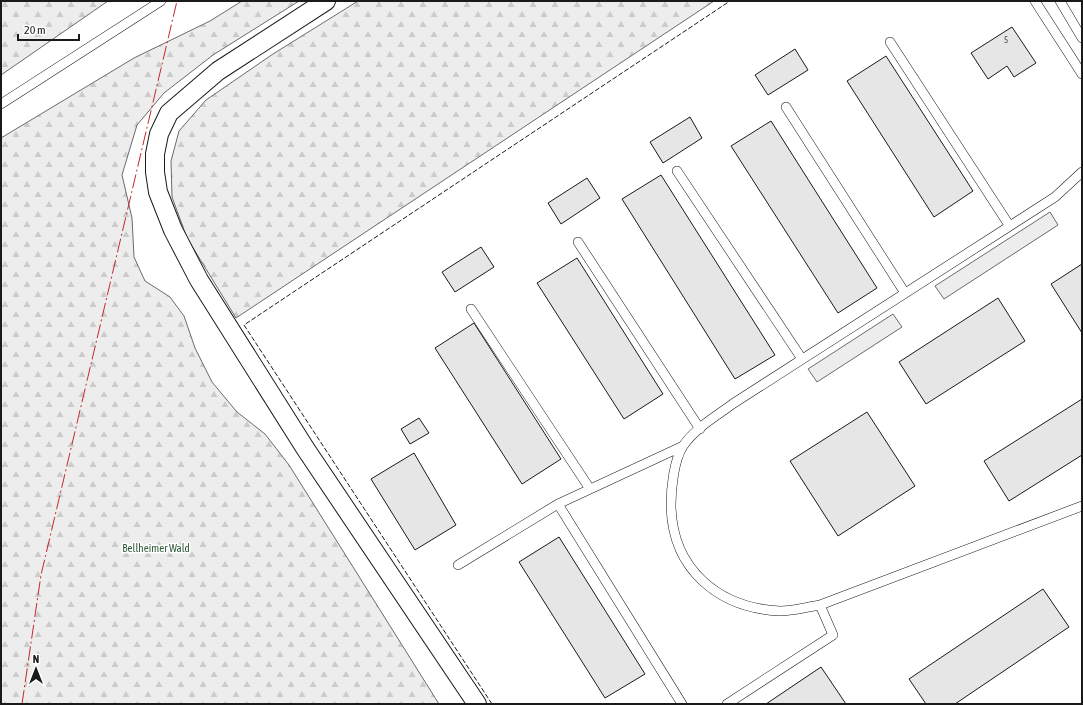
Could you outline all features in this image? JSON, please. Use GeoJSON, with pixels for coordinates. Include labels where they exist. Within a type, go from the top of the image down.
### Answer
{"type":"FeatureCollection","features":[{"type":"Feature","properties":{"kind":"street"},"geometry":{"type":"LineString","coordinates":[[326,1],[218,71],[169,113],[159,134],[155,154],[155,172],[158,192],[173,230],[199,280],[305,448],[477,704]]}},
{"type":"Feature","properties":{"kind":"lane"},"geometry":{"type":"LineString","coordinates":[[1,104],[161,1]]}},
{"type":"Feature","properties":{"kind":"lane"},"geometry":{"type":"LineString","coordinates":[[1035,1],[1082,74]]}},
{"type":"Feature","properties":{"kind":"lane"},"geometry":{"type":"LineString","coordinates":[[1060,1],[1082,38]]}},
{"type":"Feature","properties":{"kind":"lane"},"geometry":{"type":"LineString","coordinates":[[890,42],[1010,225]]}},
{"type":"Feature","properties":{"kind":"lane"},"geometry":{"type":"LineString","coordinates":[[786,107],[905,293]]}},
{"type":"Feature","properties":{"kind":"lane"},"geometry":{"type":"LineString","coordinates":[[677,171],[802,359]]}},
{"type":"Feature","properties":{"kind":"lane"},"geometry":{"type":"LineString","coordinates":[[458,565],[558,504],[683,446],[700,429],[734,403],[1055,197],[1082,172]]}},
{"type":"Feature","properties":{"kind":"lane"},"geometry":{"type":"LineString","coordinates":[[578,242],[700,429]]}},
{"type":"Feature","properties":{"kind":"lane"},"geometry":{"type":"LineString","coordinates":[[471,309],[590,489]]}},
{"type":"Feature","properties":{"kind":"lane"},"geometry":{"type":"LineString","coordinates":[[683,446],[675,469],[671,495],[671,524],[681,552],[700,578],[724,598],[751,608],[782,611],[820,605],[1082,506]]}},
{"type":"Feature","properties":{"kind":"lane"},"geometry":{"type":"LineString","coordinates":[[558,504],[682,704]]}},
{"type":"Feature","properties":{"kind":"lane"},"geometry":{"type":"LineString","coordinates":[[727,704],[833,635],[820,605]]}},
{"type":"Feature","properties":{"kind":"green space"},"geometry":{"type":"Polygon","coordinates":[[[1,1],[108,1],[1,75],[1,1]]]}},
{"type":"Feature","properties":{"kind":"green space","name":"Bellheimer Wald"},"geometry":{"type":"Polygon","coordinates":[[[242,1],[299,1],[213,55],[164,93],[137,125],[122,175],[132,218],[134,257],[145,281],[170,297],[184,316],[195,348],[212,382],[237,412],[265,434],[289,465],[439,704],[1,704],[1,138],[134,58],[210,21],[242,1]]]}},
{"type":"Feature","properties":{"kind":"green space"},"geometry":{"type":"Polygon","coordinates":[[[358,1],[714,1],[236,318],[187,238],[172,197],[171,161],[179,131],[206,100],[273,54],[358,1]]]}},
{"type":"Feature","properties":{"kind":"shaded area"},"geometry":{"type":"Polygon","coordinates":[[[1050,212],[1058,225],[944,299],[935,286],[1050,212]]]}},
{"type":"Feature","properties":{"kind":"shaded area"},"geometry":{"type":"Polygon","coordinates":[[[893,314],[902,327],[817,382],[808,369],[893,314]]]}},
{"type":"Feature","properties":{"kind":"building"},"geometry":{"type":"Polygon","coordinates":[[[1012,27],[1036,63],[1014,77],[1007,66],[988,79],[971,53],[1012,27]]]}},
{"type":"Feature","properties":{"kind":"building"},"geometry":{"type":"Polygon","coordinates":[[[795,49],[808,70],[768,95],[755,75],[795,49]]]}},
{"type":"Feature","properties":{"kind":"building"},"geometry":{"type":"Polygon","coordinates":[[[886,56],[973,191],[934,217],[847,81],[886,56]]]}},
{"type":"Feature","properties":{"kind":"building"},"geometry":{"type":"Polygon","coordinates":[[[690,117],[702,138],[663,163],[650,142],[690,117]]]}},
{"type":"Feature","properties":{"kind":"building"},"geometry":{"type":"Polygon","coordinates":[[[771,121],[877,288],[838,313],[731,146],[771,121]]]}},
{"type":"Feature","properties":{"kind":"building"},"geometry":{"type":"Polygon","coordinates":[[[661,175],[775,355],[735,379],[622,199],[661,175]]]}},
{"type":"Feature","properties":{"kind":"building"},"geometry":{"type":"Polygon","coordinates":[[[587,178],[600,198],[561,224],[548,203],[587,178]]]}},
{"type":"Feature","properties":{"kind":"building"},"geometry":{"type":"Polygon","coordinates":[[[481,247],[494,267],[455,292],[442,272],[481,247]]]}},
{"type":"Feature","properties":{"kind":"building"},"geometry":{"type":"Polygon","coordinates":[[[577,258],[663,394],[624,419],[537,283],[577,258]]]}},
{"type":"Feature","properties":{"kind":"building"},"geometry":{"type":"Polygon","coordinates":[[[1082,264],[1082,333],[1051,284],[1082,264]]]}},
{"type":"Feature","properties":{"kind":"building"},"geometry":{"type":"Polygon","coordinates":[[[998,298],[1025,341],[926,404],[899,362],[998,298]]]}},
{"type":"Feature","properties":{"kind":"building"},"geometry":{"type":"Polygon","coordinates":[[[474,323],[561,459],[522,484],[435,348],[474,323]]]}},
{"type":"Feature","properties":{"kind":"building"},"geometry":{"type":"Polygon","coordinates":[[[1082,399],[1082,455],[1009,501],[984,461],[1082,399]]]}},
{"type":"Feature","properties":{"kind":"building"},"geometry":{"type":"Polygon","coordinates":[[[867,412],[915,486],[838,536],[790,461],[867,412]]]}},
{"type":"Feature","properties":{"kind":"building"},"geometry":{"type":"Polygon","coordinates":[[[419,418],[429,433],[410,444],[401,429],[419,418]]]}},
{"type":"Feature","properties":{"kind":"building"},"geometry":{"type":"Polygon","coordinates":[[[414,453],[456,525],[415,550],[371,479],[414,453]]]}},
{"type":"Feature","properties":{"kind":"building"},"geometry":{"type":"Polygon","coordinates":[[[559,537],[645,674],[605,698],[519,562],[559,537]]]}},
{"type":"Feature","properties":{"kind":"building"},"geometry":{"type":"Polygon","coordinates":[[[1043,589],[1069,627],[955,704],[926,704],[909,679],[1043,589]]]}},
{"type":"Feature","properties":{"kind":"building"},"geometry":{"type":"Polygon","coordinates":[[[821,667],[846,704],[766,704],[821,667]]]}},
{"type":"Feature","properties":{"kind":"fence"},"geometry":{"type":"LineString","coordinates":[[492,704],[244,325],[730,1]]}},
{"type":"Feature","properties":{"kind":"power"},"geometry":{"type":"LineString","coordinates":[[22,704],[41,575],[177,1]]}}]}
